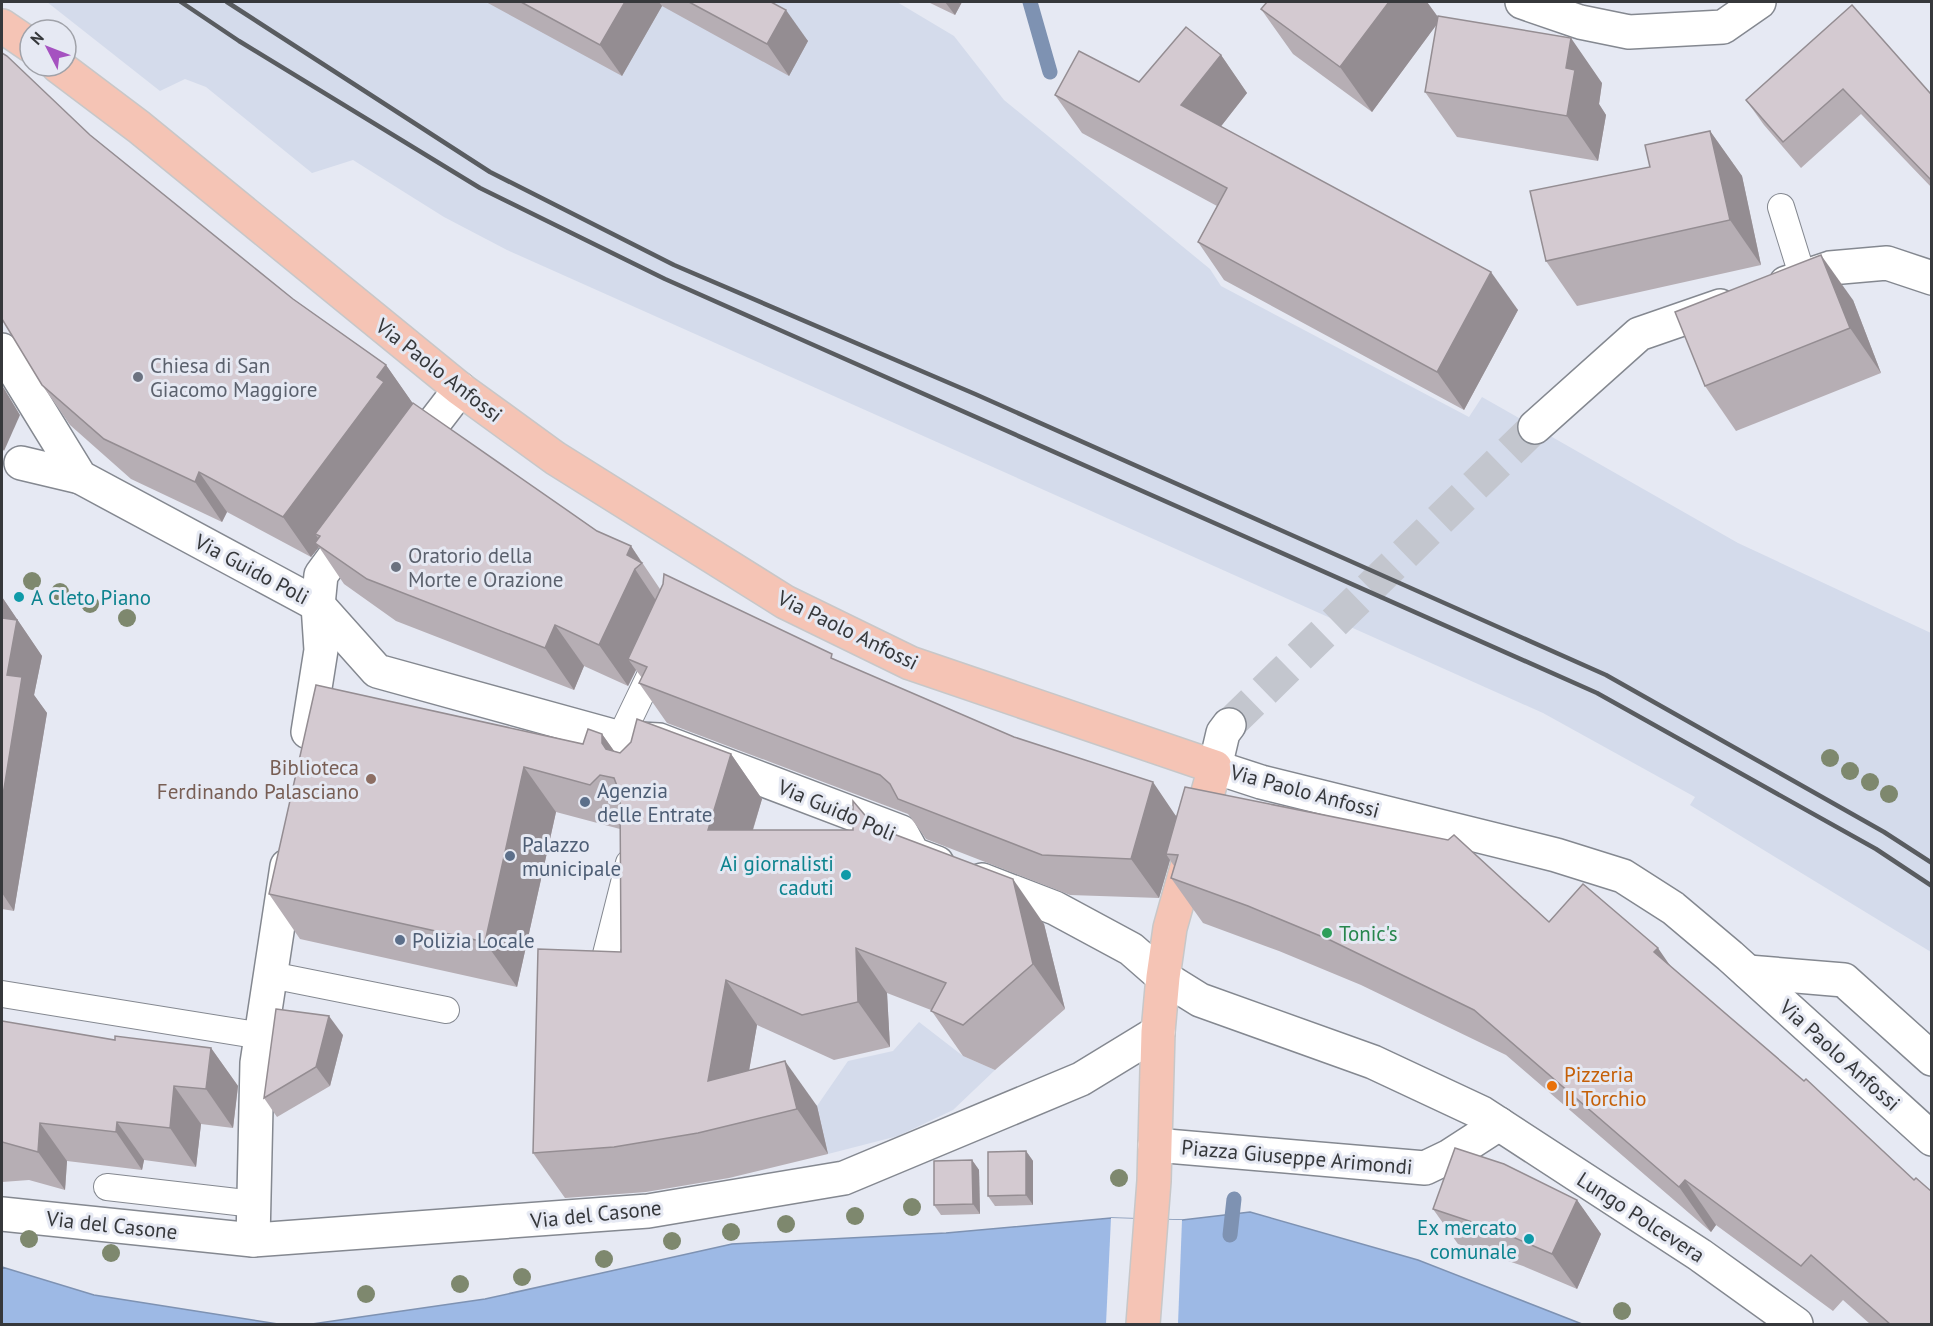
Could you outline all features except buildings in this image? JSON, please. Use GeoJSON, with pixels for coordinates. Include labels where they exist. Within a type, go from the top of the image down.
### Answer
{"type":"FeatureCollection","features":[{"type":"Feature","properties":{"kind":"main road"},"geometry":{"type":"LineString","coordinates":[[2,26],[18,37]]}},
{"type":"Feature","properties":{"kind":"main road","name":"Via Paolo Anfossi"},"geometry":{"type":"LineString","coordinates":[[74,78],[139,127],[460,389],[555,458],[785,602],[910,663],[1215,767]]}},
{"type":"Feature","properties":{"kind":"main road","name":"Piazza Giuseppe Arimondi"},"geometry":{"type":"LineString","coordinates":[[1143,1324],[1155,1145],[1158,1032],[1163,977],[1170,928],[1215,767]]}},
{"type":"Feature","properties":{"kind":"street"},"geometry":{"type":"LineString","coordinates":[[1522,2],[1580,22],[1629,32],[1723,27],[1759,2]]}},
{"type":"Feature","properties":{"kind":"street"},"geometry":{"type":"LineString","coordinates":[[1535,427],[1639,334],[1830,268],[1887,262],[1932,278]]}},
{"type":"Feature","properties":{"kind":"street"},"geometry":{"type":"LineString","coordinates":[[2,350],[80,477]]}},
{"type":"Feature","properties":{"kind":"street"},"geometry":{"type":"LineString","coordinates":[[395,475],[460,389]]}},
{"type":"Feature","properties":{"kind":"street","name":"Via Guido Poli"},"geometry":{"type":"LineString","coordinates":[[21,463],[80,477],[318,605],[377,671],[626,724],[656,751],[901,832],[913,854],[1055,908],[1131,949],[1163,977]]}},
{"type":"Feature","properties":{"kind":"street"},"geometry":{"type":"LineString","coordinates":[[303,762],[321,650],[318,605],[321,575],[375,502]]}},
{"type":"Feature","properties":{"kind":"street"},"geometry":{"type":"LineString","coordinates":[[1215,767],[1223,733],[1229,725]]}},
{"type":"Feature","properties":{"kind":"street","name":"Via Paolo Anfossi"},"geometry":{"type":"LineString","coordinates":[[1215,767],[1261,782],[1556,855],[1623,876],[1673,908],[1748,972],[1932,1138]]}},
{"type":"Feature","properties":{"kind":"street"},"geometry":{"type":"LineString","coordinates":[[253,1240],[238,1202],[261,1036],[277,976],[291,841]]}},
{"type":"Feature","properties":{"kind":"street","name":"Via Paolo Anfossi"},"geometry":{"type":"LineString","coordinates":[[1748,972],[1844,980],[1932,1059]]}},
{"type":"Feature","properties":{"kind":"street"},"geometry":{"type":"LineString","coordinates":[[1163,977],[1200,1000],[1373,1062],[1491,1118]]}},
{"type":"Feature","properties":{"kind":"street","name":"Via del Casone"},"geometry":{"type":"LineString","coordinates":[[2,1214],[253,1240],[648,1211],[844,1178],[1081,1079],[1158,1032]]}},
{"type":"Feature","properties":{"kind":"street","name":"Piazza Giuseppe Arimondi"},"geometry":{"type":"LineString","coordinates":[[1155,1145],[1425,1168],[1448,1157],[1491,1118]]}},
{"type":"Feature","properties":{"kind":"street","name":"Lungo Polcevera"},"geometry":{"type":"LineString","coordinates":[[1491,1118],[1700,1255],[1796,1324]]}},
{"type":"Feature","properties":{"kind":"lane"},"geometry":{"type":"LineString","coordinates":[[1781,207],[1803,278]]}},
{"type":"Feature","properties":{"kind":"lane"},"geometry":{"type":"LineString","coordinates":[[626,724],[670,633]]}},
{"type":"Feature","properties":{"kind":"lane"},"geometry":{"type":"LineString","coordinates":[[601,974],[633,845]]}},
{"type":"Feature","properties":{"kind":"lane"},"geometry":{"type":"LineString","coordinates":[[277,976],[446,1010]]}},
{"type":"Feature","properties":{"kind":"lane"},"geometry":{"type":"LineString","coordinates":[[2,994],[261,1036]]}},
{"type":"Feature","properties":{"kind":"lane"},"geometry":{"type":"LineString","coordinates":[[107,1187],[238,1202]]}},
{"type":"Feature","properties":{"kind":"shaded area"},"geometry":{"type":"Polygon","coordinates":[[[47,2],[897,2],[954,36],[1004,100],[1210,269],[1221,286],[1469,417],[1482,397],[1738,543],[1931,633],[1931,952],[1690,805],[1695,797],[1543,713],[507,250],[444,217],[353,160],[312,173],[206,87],[185,79],[160,91],[78,26],[78,18],[67,18],[47,2]]]}},
{"type":"Feature","properties":{"kind":"shaded area"},"geometry":{"type":"Polygon","coordinates":[[[919,1022],[963,1056],[995,1070],[953,1110],[898,1136],[828,1154],[817,1106],[848,1061],[893,1051],[919,1022]]]}},
{"type":"Feature","properties":{"kind":"water"},"geometry":{"type":"Polygon","coordinates":[[[1250,1212],[1418,1260],[1582,1324],[312,1324],[485,1299],[732,1244],[946,1233],[1111,1218],[1182,1220],[1250,1212]]]}},
{"type":"Feature","properties":{"kind":"water"},"geometry":{"type":"Polygon","coordinates":[[[2,1267],[94,1295],[278,1324],[2,1324],[2,1267]]]}},
{"type":"Feature","properties":{"kind":"pier"},"geometry":{"type":"Polygon","coordinates":[[[1111,1218],[1182,1220],[1178,1324],[1106,1324],[1111,1218]]]}},
{"type":"Feature","properties":{"kind":"waterway"},"geometry":{"type":"LineString","coordinates":[[1030,2],[1050,72]]}},
{"type":"Feature","properties":{"kind":"waterway"},"geometry":{"type":"LineString","coordinates":[[1230,1235],[1234,1199]]}},
{"type":"Feature","properties":{"kind":"tunnel"},"geometry":{"type":"LineString","coordinates":[[1229,725],[1535,427]]}},
{"type":"Feature","properties":{"kind":"railway"},"geometry":{"type":"LineString","coordinates":[[181,2],[239,41],[480,188],[665,279],[1597,693],[1876,849],[1932,886]]}},
{"type":"Feature","properties":{"kind":"railway"},"geometry":{"type":"LineString","coordinates":[[227,2],[490,172],[674,265],[975,394],[1606,675],[1884,832],[1932,863]]}},
{"type":"Feature","properties":{"kind":"place","name":"Chiesa di San Giacomo Maggiore"},"geometry":{"type":"Point","coordinates":[138,377]}},
{"type":"Feature","properties":{"kind":"place","name":"Oratorio della Morte e Orazione"},"geometry":{"type":"Point","coordinates":[396,567]}},
{"type":"Feature","properties":{"kind":"place","name":"A Cleto Piano"},"geometry":{"type":"Point","coordinates":[19,597]}},
{"type":"Feature","properties":{"kind":"place","name":"Biblioteca Ferdinando Palasciano"},"geometry":{"type":"Point","coordinates":[371,779]}},
{"type":"Feature","properties":{"kind":"place","name":"Agenzia delle Entrate"},"geometry":{"type":"Point","coordinates":[585,802]}},
{"type":"Feature","properties":{"kind":"place","name":"Palazzo municipale"},"geometry":{"type":"Point","coordinates":[510,856]}},
{"type":"Feature","properties":{"kind":"place","name":"Ai giornalisti caduti"},"geometry":{"type":"Point","coordinates":[846,875]}},
{"type":"Feature","properties":{"kind":"place","name":"Tonic's"},"geometry":{"type":"Point","coordinates":[1327,933]}},
{"type":"Feature","properties":{"kind":"place","name":"Polizia Locale"},"geometry":{"type":"Point","coordinates":[400,940]}},
{"type":"Feature","properties":{"kind":"place","name":"Pizzeria Il Torchio"},"geometry":{"type":"Point","coordinates":[1552,1086]}},
{"type":"Feature","properties":{"kind":"place","name":"Ex mercato comunale"},"geometry":{"type":"Point","coordinates":[1529,1239]}}]}
